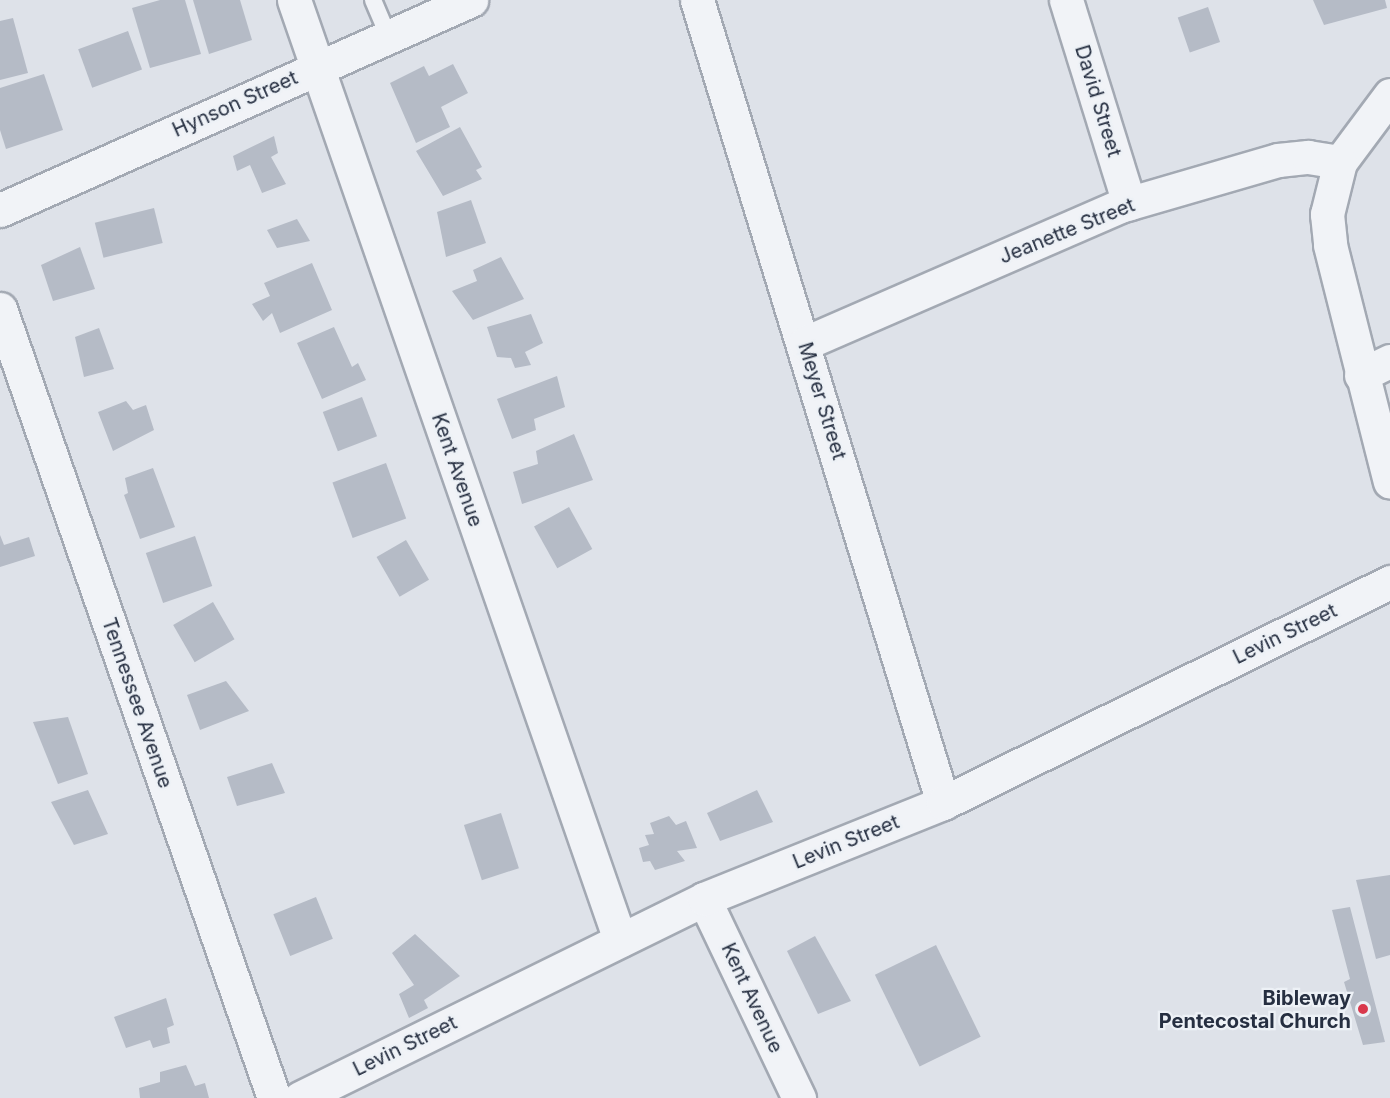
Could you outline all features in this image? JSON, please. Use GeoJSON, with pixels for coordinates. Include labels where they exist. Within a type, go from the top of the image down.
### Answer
{"type":"FeatureCollection","features":[{"type":"Feature","properties":{"kind":"street","name":"Kent Avenue"},"geometry":{"type":"LineString","coordinates":[[294,0],[620,940]]}},
{"type":"Feature","properties":{"kind":"street","name":"Hynson Street"},"geometry":{"type":"LineString","coordinates":[[0,210],[471,0]]}},
{"type":"Feature","properties":{"kind":"street","name":"Meyer Street"},"geometry":{"type":"LineString","coordinates":[[697,0],[805,343],[943,803]]}},
{"type":"Feature","properties":{"kind":"street","name":"David Street"},"geometry":{"type":"LineString","coordinates":[[1066,0],[1129,203]]}},
{"type":"Feature","properties":{"kind":"street"},"geometry":{"type":"LineString","coordinates":[[1390,95],[1340,162],[1327,214],[1330,245],[1376,368],[1390,482]]}},
{"type":"Feature","properties":{"kind":"street","name":"Jeanette Street"},"geometry":{"type":"LineString","coordinates":[[805,343],[1129,203],[1278,160],[1308,157],[1340,162]]}},
{"type":"Feature","properties":{"kind":"street","name":"Tennessee Avenue"},"geometry":{"type":"LineString","coordinates":[[0,309],[273,1098]]}},
{"type":"Feature","properties":{"kind":"street","name":"Levin Street"},"geometry":{"type":"LineString","coordinates":[[300,1098],[704,899],[943,803],[1390,582]]}},
{"type":"Feature","properties":{"kind":"street","name":"Kent Avenue"},"geometry":{"type":"LineString","coordinates":[[704,899],[799,1098]]}},
{"type":"Feature","properties":{"kind":"lane"},"geometry":{"type":"LineString","coordinates":[[373,0],[388,36]]}},
{"type":"Feature","properties":{"kind":"building"},"geometry":{"type":"Polygon","coordinates":[[[160,0],[185,0],[201,54],[150,68],[132,8],[160,0]]]}},
{"type":"Feature","properties":{"kind":"building"},"geometry":{"type":"Polygon","coordinates":[[[193,0],[240,0],[252,40],[209,54],[193,0]]]}},
{"type":"Feature","properties":{"kind":"building"},"geometry":{"type":"Polygon","coordinates":[[[1313,0],[1385,0],[1387,8],[1324,25],[1313,0]]]}},
{"type":"Feature","properties":{"kind":"building"},"geometry":{"type":"Polygon","coordinates":[[[1208,7],[1220,42],[1190,52],[1178,17],[1208,7]]]}},
{"type":"Feature","properties":{"kind":"building"},"geometry":{"type":"Polygon","coordinates":[[[13,18],[28,73],[0,80],[0,21],[13,18]]]}},
{"type":"Feature","properties":{"kind":"building"},"geometry":{"type":"Polygon","coordinates":[[[128,31],[142,70],[92,88],[78,49],[128,31]]]}},
{"type":"Feature","properties":{"kind":"building"},"geometry":{"type":"Polygon","coordinates":[[[453,64],[468,93],[441,107],[450,127],[416,143],[390,83],[424,66],[429,76],[453,64]]]}},
{"type":"Feature","properties":{"kind":"building"},"geometry":{"type":"Polygon","coordinates":[[[44,74],[63,130],[6,149],[0,130],[0,88],[44,74]]]}},
{"type":"Feature","properties":{"kind":"building"},"geometry":{"type":"Polygon","coordinates":[[[460,127],[482,167],[476,170],[482,179],[443,196],[416,151],[460,127]]]}},
{"type":"Feature","properties":{"kind":"building"},"geometry":{"type":"Polygon","coordinates":[[[274,136],[278,153],[271,157],[286,184],[262,193],[250,165],[237,171],[233,156],[274,136]]]}},
{"type":"Feature","properties":{"kind":"building"},"geometry":{"type":"Polygon","coordinates":[[[471,200],[486,243],[446,257],[437,212],[471,200]]]}},
{"type":"Feature","properties":{"kind":"building"},"geometry":{"type":"Polygon","coordinates":[[[154,208],[163,243],[104,258],[95,223],[154,208]]]}},
{"type":"Feature","properties":{"kind":"building"},"geometry":{"type":"Polygon","coordinates":[[[297,219],[310,241],[277,248],[267,230],[297,219]]]}},
{"type":"Feature","properties":{"kind":"building"},"geometry":{"type":"Polygon","coordinates":[[[80,247],[95,289],[53,301],[41,265],[80,247]]]}},
{"type":"Feature","properties":{"kind":"building"},"geometry":{"type":"Polygon","coordinates":[[[501,257],[524,299],[473,320],[452,291],[477,281],[473,270],[501,257]]]}},
{"type":"Feature","properties":{"kind":"building"},"geometry":{"type":"Polygon","coordinates":[[[312,263],[332,310],[280,333],[272,313],[263,321],[252,304],[270,296],[264,283],[312,263]]]}},
{"type":"Feature","properties":{"kind":"building"},"geometry":{"type":"Polygon","coordinates":[[[531,314],[543,343],[525,352],[531,365],[515,368],[511,358],[497,357],[487,327],[531,314]]]}},
{"type":"Feature","properties":{"kind":"building"},"geometry":{"type":"Polygon","coordinates":[[[334,327],[352,367],[358,363],[366,380],[322,399],[297,343],[334,327]]]}},
{"type":"Feature","properties":{"kind":"building"},"geometry":{"type":"Polygon","coordinates":[[[99,328],[114,369],[84,377],[75,337],[99,328]]]}},
{"type":"Feature","properties":{"kind":"building"},"geometry":{"type":"Polygon","coordinates":[[[557,376],[565,407],[534,419],[536,430],[512,439],[497,399],[557,376]]]}},
{"type":"Feature","properties":{"kind":"building"},"geometry":{"type":"Polygon","coordinates":[[[362,397],[377,436],[338,451],[323,412],[362,397]]]}},
{"type":"Feature","properties":{"kind":"building"},"geometry":{"type":"Polygon","coordinates":[[[126,401],[133,410],[146,405],[154,430],[113,451],[98,412],[126,401]]]}},
{"type":"Feature","properties":{"kind":"building"},"geometry":{"type":"Polygon","coordinates":[[[574,434],[593,480],[522,504],[513,472],[538,464],[536,451],[574,434]]]}},
{"type":"Feature","properties":{"kind":"building"},"geometry":{"type":"Polygon","coordinates":[[[386,463],[406,518],[353,538],[332,482],[386,463]]]}},
{"type":"Feature","properties":{"kind":"building"},"geometry":{"type":"Polygon","coordinates":[[[153,468],[175,527],[140,539],[124,495],[128,493],[125,478],[153,468]]]}},
{"type":"Feature","properties":{"kind":"building"},"geometry":{"type":"Polygon","coordinates":[[[569,507],[592,549],[557,568],[534,526],[569,507]]]}},
{"type":"Feature","properties":{"kind":"building"},"geometry":{"type":"Polygon","coordinates":[[[0,535],[4,545],[29,537],[35,556],[0,567],[0,535]]]}},
{"type":"Feature","properties":{"kind":"building"},"geometry":{"type":"Polygon","coordinates":[[[195,536],[212,586],[163,603],[146,553],[195,536]]]}},
{"type":"Feature","properties":{"kind":"building"},"geometry":{"type":"Polygon","coordinates":[[[406,540],[429,580],[400,597],[377,557],[406,540]]]}},
{"type":"Feature","properties":{"kind":"building"},"geometry":{"type":"Polygon","coordinates":[[[213,602],[234,639],[195,662],[173,625],[213,602]]]}},
{"type":"Feature","properties":{"kind":"building"},"geometry":{"type":"Polygon","coordinates":[[[226,681],[249,711],[200,730],[187,695],[226,681]]]}},
{"type":"Feature","properties":{"kind":"building"},"geometry":{"type":"Polygon","coordinates":[[[68,717],[88,774],[58,784],[33,722],[68,717]]]}},
{"type":"Feature","properties":{"kind":"building"},"geometry":{"type":"Polygon","coordinates":[[[272,763],[285,793],[237,806],[227,777],[272,763]]]}},
{"type":"Feature","properties":{"kind":"building"},"geometry":{"type":"Polygon","coordinates":[[[88,790],[108,834],[74,845],[51,802],[88,790]]]}},
{"type":"Feature","properties":{"kind":"building"},"geometry":{"type":"Polygon","coordinates":[[[757,790],[773,822],[720,841],[707,813],[757,790]]]}},
{"type":"Feature","properties":{"kind":"building"},"geometry":{"type":"Polygon","coordinates":[[[501,813],[519,868],[482,880],[464,825],[501,813]]]}},
{"type":"Feature","properties":{"kind":"building"},"geometry":{"type":"Polygon","coordinates":[[[669,816],[676,825],[686,821],[697,848],[677,851],[685,861],[655,870],[650,861],[643,862],[639,848],[649,845],[645,835],[654,834],[650,823],[669,816]]]}},
{"type":"Feature","properties":{"kind":"building"},"geometry":{"type":"Polygon","coordinates":[[[1390,875],[1390,955],[1376,959],[1356,880],[1390,875]]]}},
{"type":"Feature","properties":{"kind":"building"},"geometry":{"type":"Polygon","coordinates":[[[316,897],[333,939],[290,956],[273,914],[316,897]]]}},
{"type":"Feature","properties":{"kind":"building"},"geometry":{"type":"Polygon","coordinates":[[[1350,907],[1385,1042],[1363,1045],[1344,982],[1350,979],[1332,910],[1350,907]]]}},
{"type":"Feature","properties":{"kind":"building"},"geometry":{"type":"Polygon","coordinates":[[[415,934],[460,976],[424,1000],[428,1008],[409,1018],[399,994],[414,985],[392,953],[415,934]]]}},
{"type":"Feature","properties":{"kind":"building"},"geometry":{"type":"Polygon","coordinates":[[[815,936],[851,1001],[818,1014],[787,951],[815,936]]]}},
{"type":"Feature","properties":{"kind":"building"},"geometry":{"type":"Polygon","coordinates":[[[936,945],[981,1037],[920,1066],[875,975],[936,945]]]}},
{"type":"Feature","properties":{"kind":"building"},"geometry":{"type":"Polygon","coordinates":[[[166,998],[174,1025],[167,1028],[170,1043],[153,1048],[150,1040],[126,1048],[114,1017],[166,998]]]}},
{"type":"Feature","properties":{"kind":"building"},"geometry":{"type":"Polygon","coordinates":[[[186,1065],[195,1086],[205,1083],[209,1098],[140,1098],[139,1088],[160,1082],[160,1072],[186,1065]]]}},
{"type":"Feature","properties":{"kind":"place","name":"Bibleway Pentecostal Church"},"geometry":{"type":"Point","coordinates":[1363,1009]}}]}
